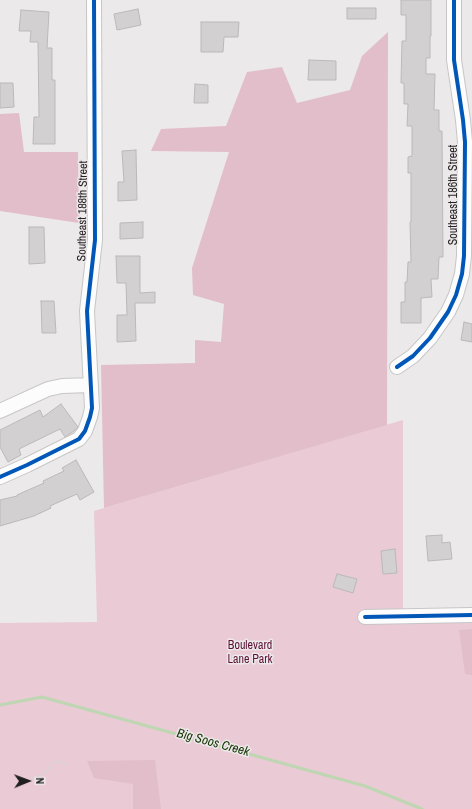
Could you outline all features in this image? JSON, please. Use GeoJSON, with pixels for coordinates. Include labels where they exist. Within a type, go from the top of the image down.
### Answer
{"type":"FeatureCollection","features":[{"type":"Feature","properties":{"kind":"street","name":"Southeast 188th Street"},"geometry":{"type":"LineString","coordinates":[[0,477],[79,439],[89,423],[92,408],[87,311],[95,240],[94,0]]}},
{"type":"Feature","properties":{"kind":"street","name":"Southeast 186th Street"},"geometry":{"type":"LineString","coordinates":[[397,367],[412,356],[434,332],[448,312],[456,295],[462,274],[464,256],[465,142],[454,60],[454,0]]}},
{"type":"Feature","properties":{"kind":"street"},"geometry":{"type":"LineString","coordinates":[[0,411],[48,389],[62,386],[90,385]]}},
{"type":"Feature","properties":{"kind":"street"},"geometry":{"type":"LineString","coordinates":[[365,617],[472,615]]}},
{"type":"Feature","properties":{"kind":"path"},"geometry":{"type":"LineString","coordinates":[[31,778],[38,778],[55,762],[62,762],[66,765]]}},
{"type":"Feature","properties":{"kind":"green space","name":"Boulevard Lane Park"},"geometry":{"type":"Polygon","coordinates":[[[403,420],[403,623],[472,622],[472,809],[0,809],[0,623],[97,622],[94,511],[403,420]]]}},
{"type":"Feature","properties":{"kind":"shaded area"},"geometry":{"type":"Polygon","coordinates":[[[388,32],[387,425],[104,508],[101,365],[195,363],[195,340],[221,342],[224,304],[193,295],[192,268],[229,152],[151,151],[161,129],[226,126],[247,72],[282,67],[297,103],[350,90],[362,56],[388,32]]]}},
{"type":"Feature","properties":{"kind":"shaded area"},"geometry":{"type":"Polygon","coordinates":[[[19,113],[24,152],[78,152],[79,223],[0,211],[0,114],[19,113]]]}},
{"type":"Feature","properties":{"kind":"shaded area"},"geometry":{"type":"Polygon","coordinates":[[[472,629],[472,675],[465,674],[459,630],[472,629]]]}},
{"type":"Feature","properties":{"kind":"shaded area"},"geometry":{"type":"Polygon","coordinates":[[[155,760],[161,809],[133,809],[133,784],[94,778],[87,761],[155,760]]]}},
{"type":"Feature","properties":{"kind":"building"},"geometry":{"type":"Polygon","coordinates":[[[401,0],[431,0],[430,58],[426,58],[426,74],[435,74],[434,110],[439,110],[439,131],[442,131],[443,257],[439,257],[438,279],[431,279],[432,297],[421,298],[421,323],[401,323],[401,302],[405,302],[405,282],[407,282],[408,262],[411,262],[411,173],[408,173],[408,157],[412,156],[412,126],[407,126],[408,104],[404,104],[404,83],[401,83],[402,41],[406,41],[406,15],[401,15],[401,0]]]}},
{"type":"Feature","properties":{"kind":"building"},"geometry":{"type":"Polygon","coordinates":[[[347,8],[376,8],[376,19],[347,19],[347,8]]]}},
{"type":"Feature","properties":{"kind":"building"},"geometry":{"type":"Polygon","coordinates":[[[138,9],[141,25],[117,30],[114,14],[138,9]]]}},
{"type":"Feature","properties":{"kind":"building"},"geometry":{"type":"Polygon","coordinates":[[[21,10],[49,12],[47,48],[52,48],[52,80],[55,80],[55,144],[33,144],[34,117],[39,117],[38,42],[30,42],[31,31],[19,31],[21,10]]]}},
{"type":"Feature","properties":{"kind":"building"},"geometry":{"type":"Polygon","coordinates":[[[201,22],[239,22],[238,37],[224,37],[223,52],[201,52],[201,22]]]}},
{"type":"Feature","properties":{"kind":"building"},"geometry":{"type":"Polygon","coordinates":[[[309,60],[336,61],[336,80],[308,80],[309,60]]]}},
{"type":"Feature","properties":{"kind":"building"},"geometry":{"type":"Polygon","coordinates":[[[0,83],[13,83],[14,107],[0,108],[0,83]]]}},
{"type":"Feature","properties":{"kind":"building"},"geometry":{"type":"Polygon","coordinates":[[[195,84],[208,85],[208,103],[194,103],[195,84]]]}},
{"type":"Feature","properties":{"kind":"building"},"geometry":{"type":"Polygon","coordinates":[[[136,150],[137,200],[118,201],[118,182],[124,182],[122,151],[136,150]]]}},
{"type":"Feature","properties":{"kind":"building"},"geometry":{"type":"Polygon","coordinates":[[[143,222],[143,238],[120,239],[120,223],[143,222]]]}},
{"type":"Feature","properties":{"kind":"building"},"geometry":{"type":"Polygon","coordinates":[[[29,227],[44,227],[45,263],[29,264],[29,227]]]}},
{"type":"Feature","properties":{"kind":"building"},"geometry":{"type":"Polygon","coordinates":[[[116,256],[140,256],[140,293],[155,292],[155,303],[135,303],[136,341],[117,342],[117,315],[127,315],[126,283],[117,283],[116,256]]]}},
{"type":"Feature","properties":{"kind":"building"},"geometry":{"type":"Polygon","coordinates":[[[41,301],[54,301],[56,333],[42,333],[41,301]]]}},
{"type":"Feature","properties":{"kind":"building"},"geometry":{"type":"Polygon","coordinates":[[[464,322],[472,324],[472,342],[461,340],[464,322]]]}},
{"type":"Feature","properties":{"kind":"building"},"geometry":{"type":"Polygon","coordinates":[[[61,404],[78,427],[65,437],[60,429],[19,449],[21,455],[8,462],[0,447],[0,430],[40,410],[43,417],[61,404]]]}},
{"type":"Feature","properties":{"kind":"building"},"geometry":{"type":"Polygon","coordinates":[[[76,460],[94,492],[80,500],[77,494],[50,506],[51,508],[34,516],[0,526],[0,500],[17,496],[44,483],[43,481],[64,471],[62,468],[76,460]]]}},
{"type":"Feature","properties":{"kind":"building"},"geometry":{"type":"Polygon","coordinates":[[[442,535],[442,543],[450,542],[452,559],[428,561],[426,536],[442,535]]]}},
{"type":"Feature","properties":{"kind":"building"},"geometry":{"type":"Polygon","coordinates":[[[395,549],[397,573],[383,574],[381,551],[395,549]]]}},
{"type":"Feature","properties":{"kind":"building"},"geometry":{"type":"Polygon","coordinates":[[[337,574],[357,579],[353,593],[333,587],[337,574]]]}},
{"type":"Feature","properties":{"kind":"waterway","name":"Big Soos Creek"},"geometry":{"type":"LineString","coordinates":[[0,705],[42,697],[365,786],[422,809]]}},
{"type":"Feature","properties":{"kind":"cycle path"},"geometry":{"type":"LineString","coordinates":[[0,477],[79,439],[85,431],[92,408],[87,311],[95,240],[94,0]]}},
{"type":"Feature","properties":{"kind":"cycle path"},"geometry":{"type":"LineString","coordinates":[[397,367],[413,356],[430,338],[448,312],[456,295],[462,274],[464,256],[465,142],[454,60],[454,0]]}},
{"type":"Feature","properties":{"kind":"cycle path"},"geometry":{"type":"LineString","coordinates":[[365,617],[472,615]]}}]}
